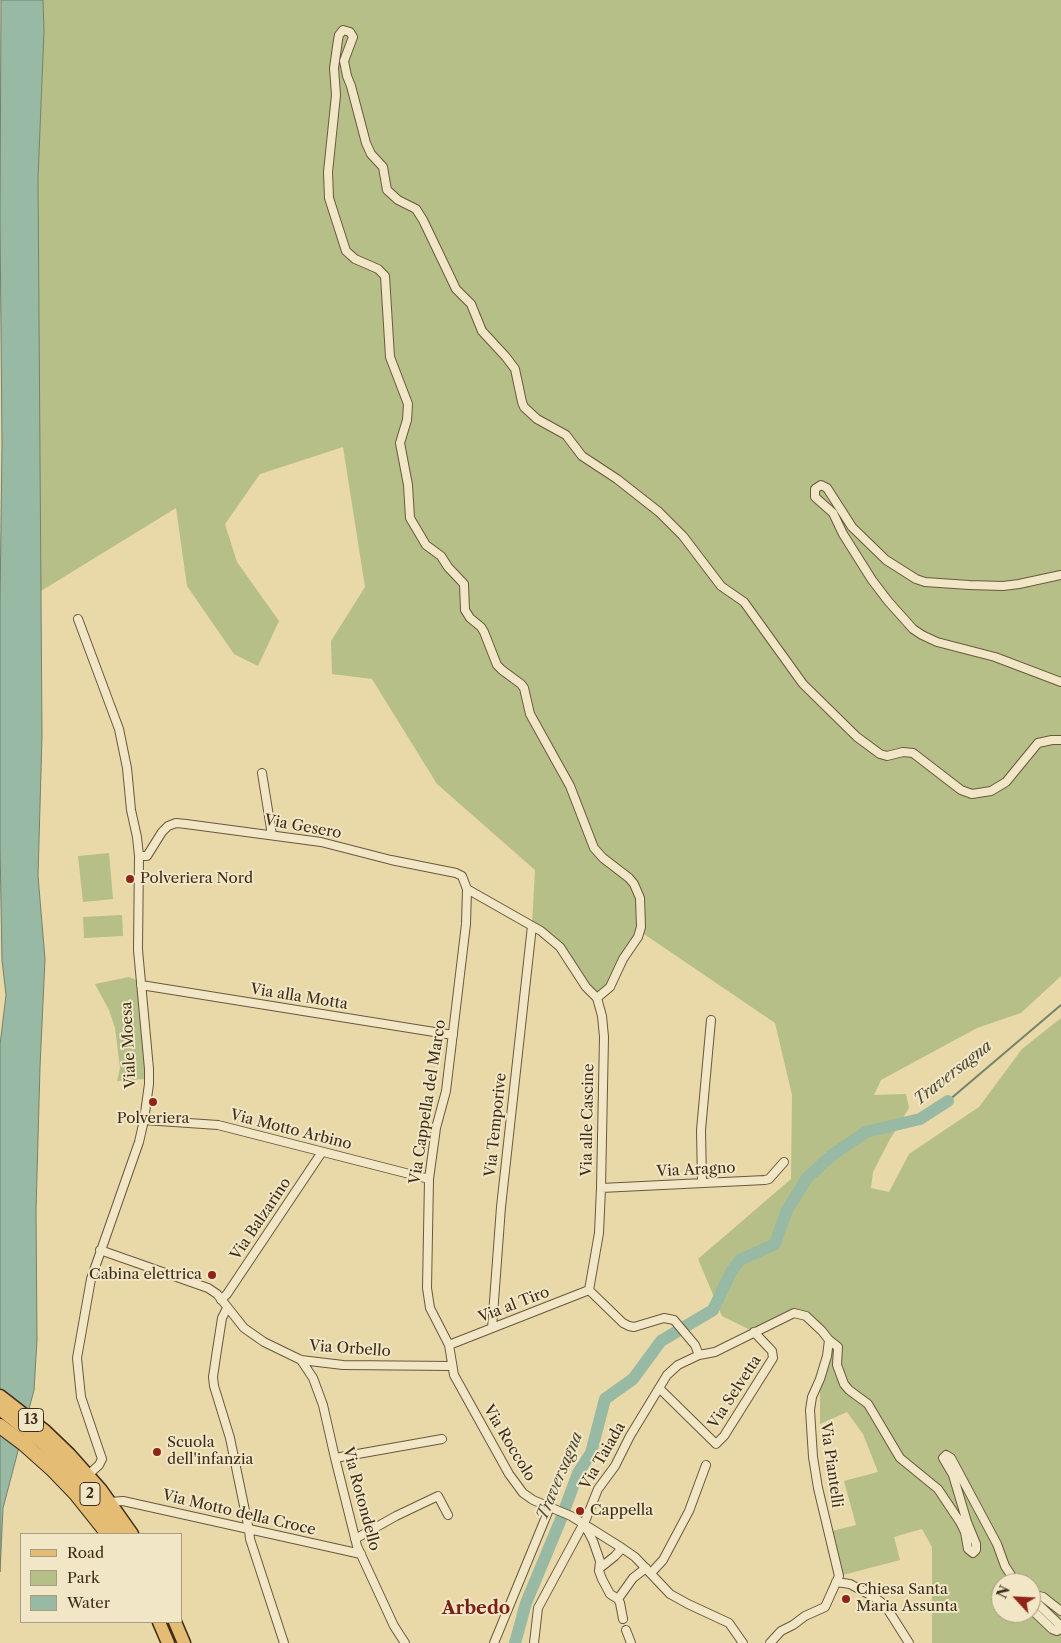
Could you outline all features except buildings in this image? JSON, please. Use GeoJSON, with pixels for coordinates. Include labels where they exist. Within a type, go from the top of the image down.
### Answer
{"type":"FeatureCollection","features":[{"type":"Feature","properties":{"kind":"highway"},"geometry":{"type":"LineString","coordinates":[[0,1426],[24,1444],[56,1459],[86,1505],[107,1533]]}},
{"type":"Feature","properties":{"kind":"main road","name":"13"},"geometry":{"type":"LineString","coordinates":[[0,1396],[28,1418],[56,1459],[88,1475],[131,1533]]}},
{"type":"Feature","properties":{"kind":"main road","name":"2"},"geometry":{"type":"LineString","coordinates":[[0,1409],[28,1430],[90,1493],[119,1533]]}},
{"type":"Feature","properties":{"kind":"main road","name":"2"},"geometry":{"type":"LineString","coordinates":[[0,1420],[56,1459],[111,1533]]}},
{"type":"Feature","properties":{"kind":"main road"},"geometry":{"type":"LineString","coordinates":[[159,1623],[168,1643]]}},
{"type":"Feature","properties":{"kind":"main road"},"geometry":{"type":"LineString","coordinates":[[165,1623],[173,1643]]}},
{"type":"Feature","properties":{"kind":"main road"},"geometry":{"type":"LineString","coordinates":[[175,1623],[184,1643]]}},
{"type":"Feature","properties":{"kind":"street"},"geometry":{"type":"LineString","coordinates":[[597,998],[612,983],[623,958],[638,937],[641,927],[640,898],[629,878],[603,858],[594,848],[570,786],[530,714],[522,684],[497,665],[484,632],[465,610],[464,584],[448,567],[441,556],[426,545],[410,518],[408,485],[400,443],[407,420],[408,404],[390,357],[385,276],[378,269],[355,260],[346,251],[329,198],[328,172],[336,95],[334,68],[341,32],[347,30],[353,37],[346,54],[344,68],[351,86],[366,143],[371,154],[383,167],[387,190],[398,200],[416,209],[423,220],[456,289],[471,304],[482,331],[515,369],[524,407],[537,419],[566,435],[582,456],[617,479],[658,512],[683,536],[721,586],[744,602],[795,674],[850,731],[880,754],[887,756],[903,752],[912,753],[961,790],[972,794],[991,791],[1006,782],[1038,744],[1052,740],[1061,740]]}},
{"type":"Feature","properties":{"kind":"street"},"geometry":{"type":"LineString","coordinates":[[1061,575],[1003,586],[969,586],[925,582],[916,579],[886,560],[852,527],[827,488],[821,485],[815,490],[815,497],[832,513],[872,580],[888,602],[913,629],[937,642],[995,657],[1061,682]]}},
{"type":"Feature","properties":{"kind":"street","name":"Viale Moesa"},"geometry":{"type":"LineString","coordinates":[[78,619],[119,729],[139,856],[138,950],[149,1069],[144,1120],[100,1250],[92,1279],[77,1358],[81,1397],[102,1460],[88,1475]]}},
{"type":"Feature","properties":{"kind":"street"},"geometry":{"type":"LineString","coordinates":[[262,773],[272,835]]}},
{"type":"Feature","properties":{"kind":"street","name":"Via Gesero"},"geometry":{"type":"LineString","coordinates":[[139,856],[147,856],[162,832],[168,826],[176,823],[322,842],[391,860],[456,873],[462,876],[467,888]]}},
{"type":"Feature","properties":{"kind":"street","name":"Via alle Cascine"},"geometry":{"type":"LineString","coordinates":[[467,888],[541,931],[560,947],[586,987],[597,998],[602,1016],[604,1036],[601,1188],[599,1232],[589,1290]]}},
{"type":"Feature","properties":{"kind":"street","name":"Via Cappella del Marco"},"geometry":{"type":"LineString","coordinates":[[454,1375],[449,1344],[432,1314],[427,1295],[429,1179],[436,1128],[446,1091],[466,924],[467,888]]}},
{"type":"Feature","properties":{"kind":"street","name":"Via Temporive"},"geometry":{"type":"LineString","coordinates":[[492,1328],[501,1208],[532,926]]}},
{"type":"Feature","properties":{"kind":"street","name":"Via alla Motta"},"geometry":{"type":"LineString","coordinates":[[141,985],[453,1035]]}},
{"type":"Feature","properties":{"kind":"street"},"geometry":{"type":"LineString","coordinates":[[702,1183],[701,1130],[711,1020]]}},
{"type":"Feature","properties":{"kind":"street","name":"Via Motto Arbino"},"geometry":{"type":"LineString","coordinates":[[144,1120],[218,1126],[429,1179]]}},
{"type":"Feature","properties":{"kind":"street","name":"Via Balzarino"},"geometry":{"type":"LineString","coordinates":[[222,1300],[322,1152]]}},
{"type":"Feature","properties":{"kind":"street","name":"Via Aragno"},"geometry":{"type":"LineString","coordinates":[[601,1188],[765,1180],[784,1162]]}},
{"type":"Feature","properties":{"kind":"street","name":"Via Orbello"},"geometry":{"type":"LineString","coordinates":[[100,1250],[201,1284],[213,1291],[222,1300],[244,1328],[264,1342],[301,1360],[343,1365],[452,1366]]}},
{"type":"Feature","properties":{"kind":"street"},"geometry":{"type":"LineString","coordinates":[[589,1290],[623,1323],[634,1328],[664,1318],[674,1320],[690,1339],[699,1355]]}},
{"type":"Feature","properties":{"kind":"street","name":"Via al Tiro"},"geometry":{"type":"LineString","coordinates":[[449,1344],[589,1290]]}},
{"type":"Feature","properties":{"kind":"street"},"geometry":{"type":"LineString","coordinates":[[227,1308],[222,1318],[213,1377],[214,1386],[228,1432],[250,1540],[284,1643]]}},
{"type":"Feature","properties":{"kind":"street","name":"Via Taiada"},"geometry":{"type":"LineString","coordinates":[[534,1643],[538,1608],[584,1522],[598,1489],[615,1466],[630,1436],[659,1388],[675,1367],[699,1355],[714,1352],[787,1316],[797,1313],[806,1316],[829,1340]]}},
{"type":"Feature","properties":{"kind":"street","name":"Via Selvetta"},"geometry":{"type":"LineString","coordinates":[[659,1388],[716,1444],[724,1436],[773,1358],[772,1351],[754,1332]]}},
{"type":"Feature","properties":{"kind":"street"},"geometry":{"type":"LineString","coordinates":[[829,1340],[838,1347],[838,1365],[844,1384],[868,1404],[900,1458],[938,1489],[960,1522],[969,1552],[973,1553],[976,1550],[976,1544],[967,1522],[953,1475],[943,1458],[946,1455],[951,1458],[997,1544],[1009,1573]]}},
{"type":"Feature","properties":{"kind":"street","name":"Via Piantelli"},"geometry":{"type":"LineString","coordinates":[[829,1340],[827,1356],[812,1397],[810,1410],[813,1456],[818,1488],[838,1579]]}},
{"type":"Feature","properties":{"kind":"street","name":"Via Rotondello"},"geometry":{"type":"LineString","coordinates":[[301,1360],[313,1378],[320,1395],[355,1539],[394,1626],[405,1643]]}},
{"type":"Feature","properties":{"kind":"street","name":"Via Roccolo"},"geometry":{"type":"LineString","coordinates":[[454,1375],[514,1483],[528,1497],[584,1522],[622,1548],[648,1571],[661,1586],[679,1599],[729,1623],[743,1643]]}},
{"type":"Feature","properties":{"kind":"street"},"geometry":{"type":"LineString","coordinates":[[335,1458],[442,1439]]}},
{"type":"Feature","properties":{"kind":"street"},"geometry":{"type":"LineString","coordinates":[[618,1599],[628,1583],[663,1560],[689,1511],[706,1465]]}},
{"type":"Feature","properties":{"kind":"street"},"geometry":{"type":"LineString","coordinates":[[355,1539],[396,1516],[438,1496],[448,1515]]}},
{"type":"Feature","properties":{"kind":"street","name":"Via Motto della Croce"},"geometry":{"type":"LineString","coordinates":[[110,1502],[123,1502],[361,1554]]}},
{"type":"Feature","properties":{"kind":"street"},"geometry":{"type":"LineString","coordinates":[[494,1643],[552,1508]]}},
{"type":"Feature","properties":{"kind":"street"},"geometry":{"type":"LineString","coordinates":[[584,1522],[600,1562],[602,1579],[610,1594],[618,1599],[623,1619]]}},
{"type":"Feature","properties":{"kind":"street"},"geometry":{"type":"LineString","coordinates":[[600,1568],[622,1548]]}},
{"type":"Feature","properties":{"kind":"street"},"geometry":{"type":"LineString","coordinates":[[770,1643],[781,1631],[805,1616],[825,1607],[838,1579],[855,1586],[885,1605],[909,1643]]}},
{"type":"Feature","properties":{"kind":"street"},"geometry":{"type":"LineString","coordinates":[[1041,1596],[1061,1611]]}},
{"type":"Feature","properties":{"kind":"street"},"geometry":{"type":"LineString","coordinates":[[1041,1607],[1060,1624],[1060,1629],[1057,1631],[1052,1629],[1041,1619]]}},
{"type":"Feature","properties":{"kind":"street"},"geometry":{"type":"LineString","coordinates":[[626,1630],[631,1643]]}},
{"type":"Feature","properties":{"kind":"green space"},"geometry":{"type":"Polygon","coordinates":[[[43,0],[1061,0],[1061,976],[1021,1013],[977,1028],[881,1080],[874,1095],[906,1094],[909,1108],[873,1172],[871,1188],[889,1192],[909,1154],[979,1107],[1022,1049],[1061,1018],[1061,1643],[932,1643],[932,1547],[922,1529],[894,1537],[900,1560],[839,1576],[828,1532],[856,1525],[844,1481],[878,1472],[863,1434],[847,1412],[820,1424],[820,1379],[830,1343],[800,1314],[754,1332],[722,1316],[698,1259],[791,1179],[792,1095],[775,1023],[641,932],[617,971],[597,998],[560,947],[532,926],[535,870],[437,784],[372,679],[332,674],[331,641],[365,587],[343,447],[260,474],[225,524],[237,562],[279,621],[258,666],[234,654],[187,586],[176,508],[41,591],[38,178],[44,31],[43,0]]]}},
{"type":"Feature","properties":{"kind":"green space"},"geometry":{"type":"Polygon","coordinates":[[[109,853],[113,899],[83,902],[78,856],[109,853]]]}},
{"type":"Feature","properties":{"kind":"green space"},"geometry":{"type":"Polygon","coordinates":[[[122,915],[123,936],[84,938],[83,917],[122,915]]]}},
{"type":"Feature","properties":{"kind":"green space"},"geometry":{"type":"Polygon","coordinates":[[[129,977],[136,980],[144,1055],[144,1079],[117,1081],[120,1068],[115,1028],[109,1010],[95,984],[129,977]]]}},
{"type":"Feature","properties":{"kind":"water"},"geometry":{"type":"Polygon","coordinates":[[[1,0],[43,0],[44,31],[38,178],[42,736],[38,876],[45,959],[36,1211],[37,1340],[34,1390],[3,1508],[0,1572],[0,1045],[6,995],[2,960],[0,845],[2,443],[1,0]]]}},
{"type":"Feature","properties":{"kind":"waterway","name":"Traversagna"},"geometry":{"type":"LineString","coordinates":[[948,1101],[1061,1005]]}},
{"type":"Feature","properties":{"kind":"waterway","name":"Traversagna"},"geometry":{"type":"LineString","coordinates":[[515,1643],[526,1603],[578,1473],[591,1453],[605,1399],[633,1379],[661,1341],[713,1310],[731,1272],[740,1260],[775,1244],[787,1210],[807,1178],[832,1155],[866,1132],[920,1119],[948,1101]]}},
{"type":"Feature","properties":{"kind":"place","name":"Polveriera Nord"},"geometry":{"type":"Point","coordinates":[130,879]}},
{"type":"Feature","properties":{"kind":"place","name":"Polveriera"},"geometry":{"type":"Point","coordinates":[153,1102]}},
{"type":"Feature","properties":{"kind":"place","name":"Cabina elettrica"},"geometry":{"type":"Point","coordinates":[212,1275]}},
{"type":"Feature","properties":{"kind":"place","name":"Scuola dell'infanzia"},"geometry":{"type":"Point","coordinates":[157,1452]}},
{"type":"Feature","properties":{"kind":"place","name":"Cappella"},"geometry":{"type":"Point","coordinates":[580,1511]}},
{"type":"Feature","properties":{"kind":"place","name":"Chiesa Santa Maria Assunta"},"geometry":{"type":"Point","coordinates":[846,1599]}},
{"type":"Feature","properties":{"kind":"district","name":"Arbedo"},"geometry":{"type":"Point","coordinates":[476,1609]}}]}
